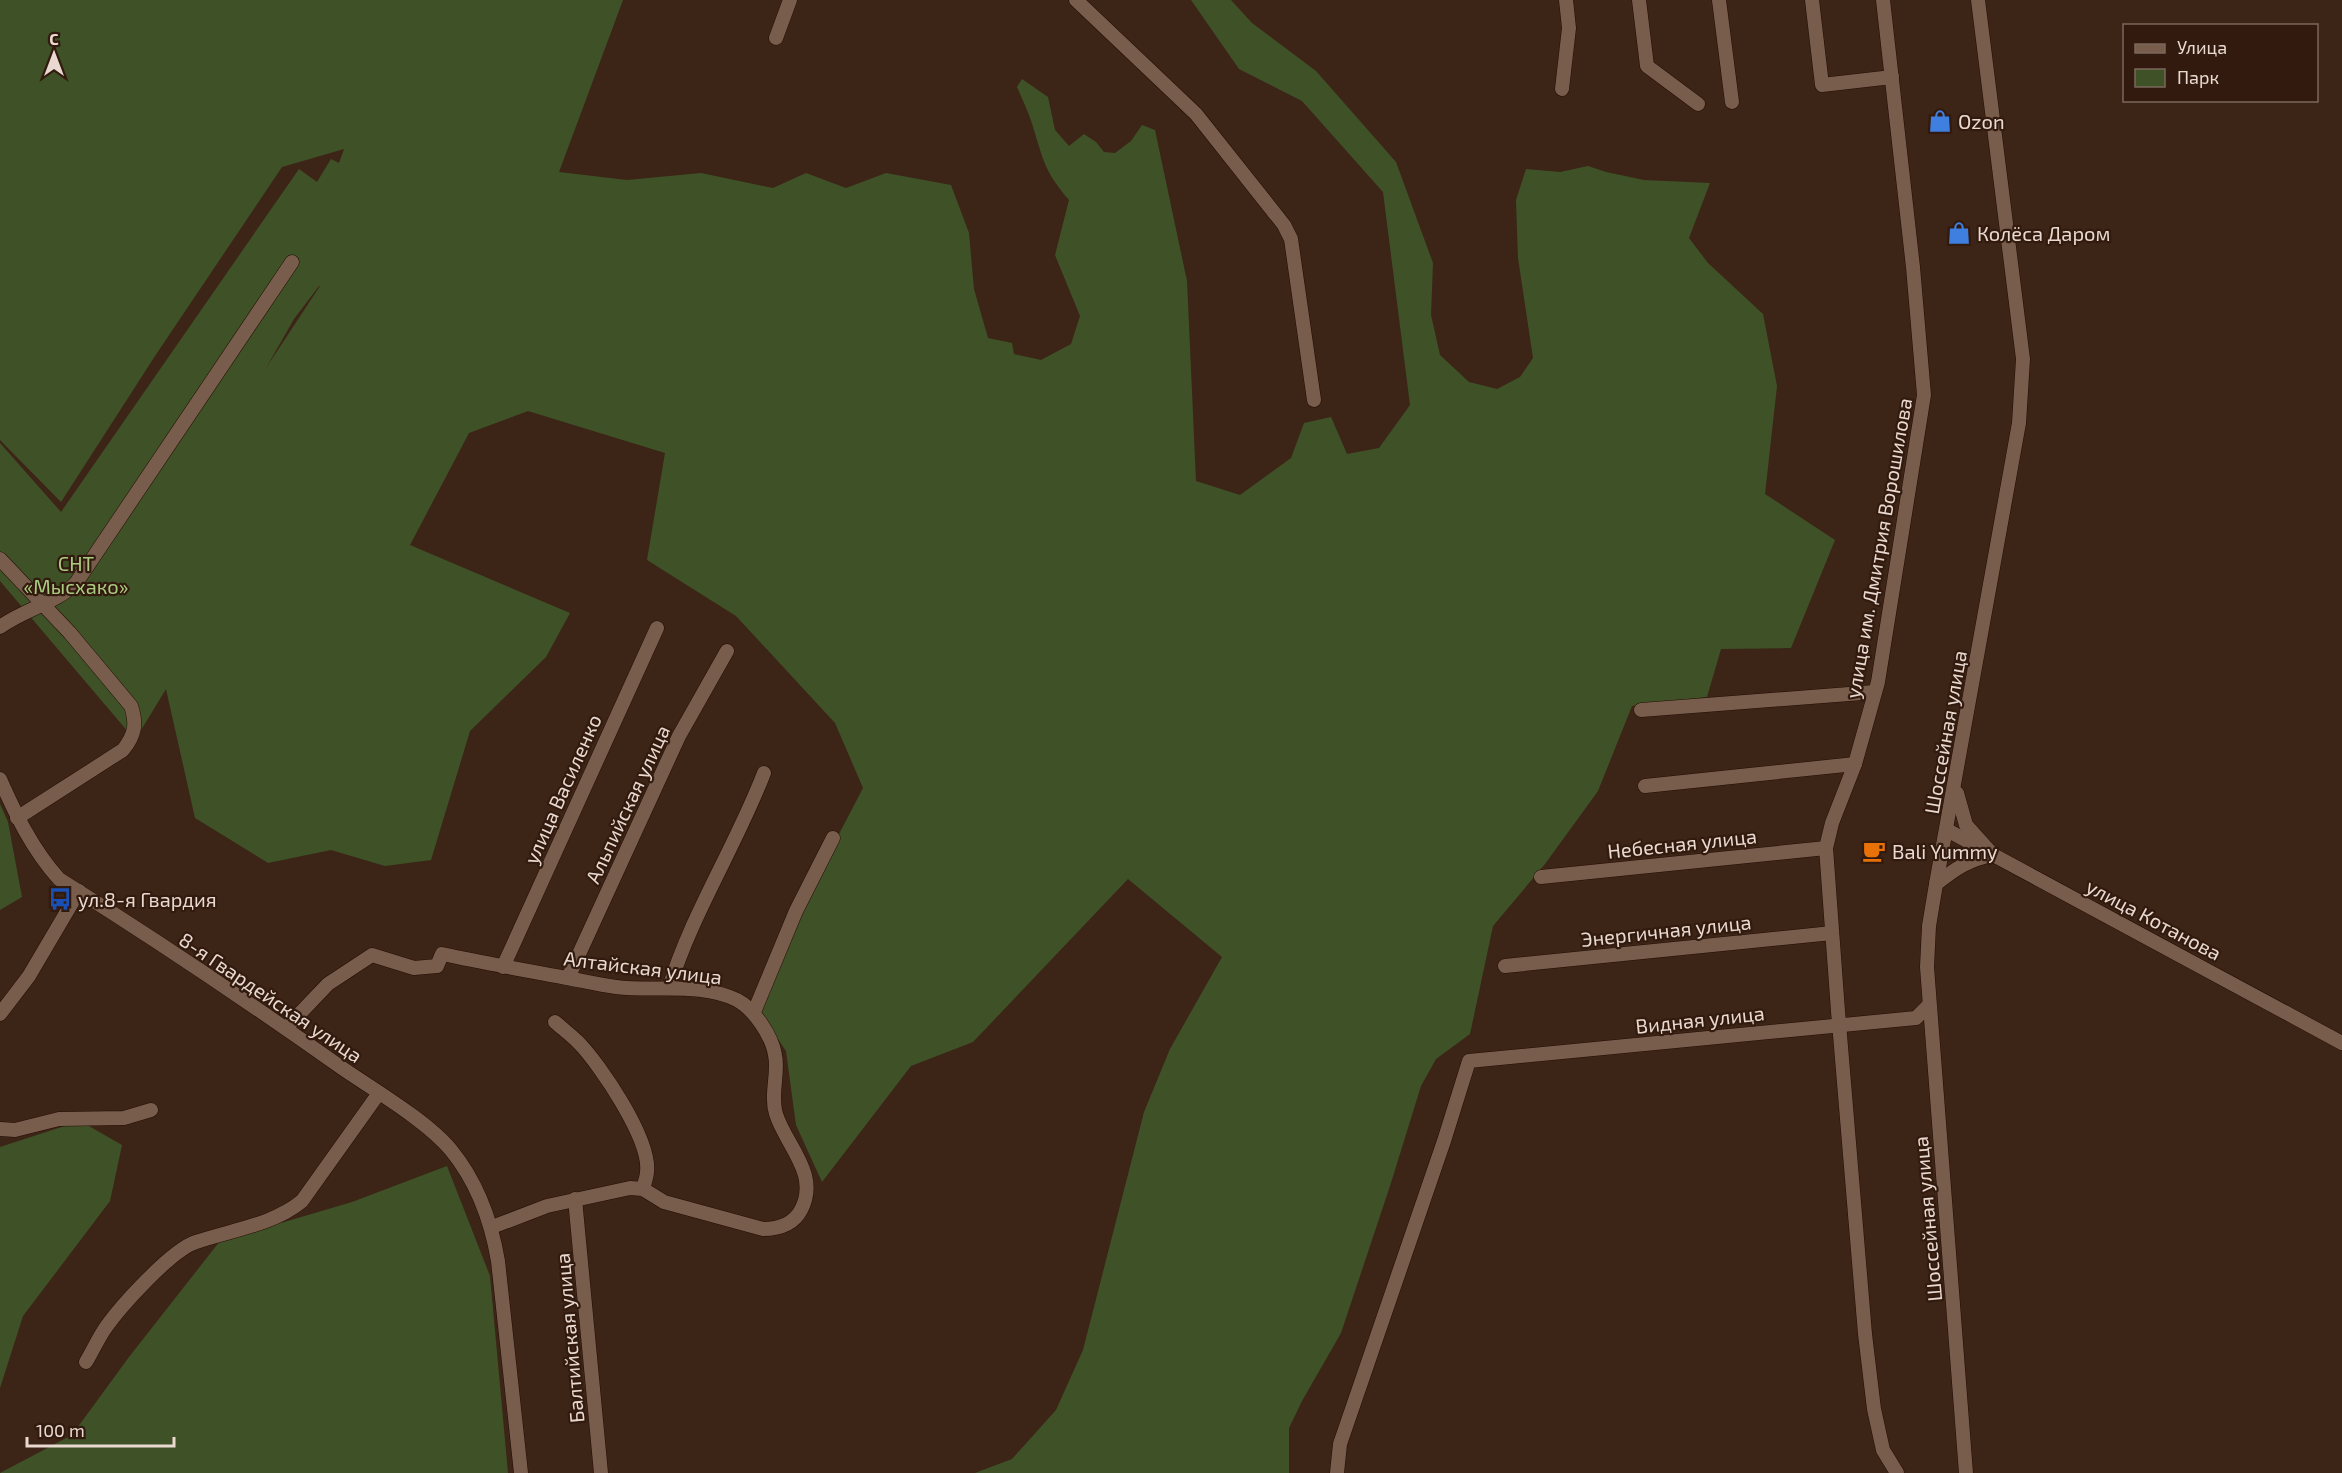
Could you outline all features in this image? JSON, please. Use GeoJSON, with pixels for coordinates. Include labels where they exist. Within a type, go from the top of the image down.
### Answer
{"type":"FeatureCollection","features":[{"type":"Feature","properties":{"kind":"street"},"geometry":{"type":"LineString","coordinates":[[776,38],[790,0]]}},
{"type":"Feature","properties":{"kind":"street"},"geometry":{"type":"LineString","coordinates":[[1077,0],[1196,114],[1284,225],[1291,239],[1314,400]]}},
{"type":"Feature","properties":{"kind":"street"},"geometry":{"type":"LineString","coordinates":[[1562,89],[1569,28],[1566,0]]}},
{"type":"Feature","properties":{"kind":"street"},"geometry":{"type":"LineString","coordinates":[[1639,0],[1647,66],[1698,104]]}},
{"type":"Feature","properties":{"kind":"street"},"geometry":{"type":"LineString","coordinates":[[1719,0],[1732,102]]}},
{"type":"Feature","properties":{"kind":"street"},"geometry":{"type":"LineString","coordinates":[[1812,0],[1822,86],[1892,77]]}},
{"type":"Feature","properties":{"kind":"street","name":"улица им. Дмитрия Ворошилова"},"geometry":{"type":"LineString","coordinates":[[1883,0],[1913,267],[1924,395],[1875,692],[1855,764],[1832,823],[1826,848],[1865,1334],[1874,1409],[1883,1450],[1897,1473]]}},
{"type":"Feature","properties":{"kind":"street","name":"Шоссейная улица"},"geometry":{"type":"LineString","coordinates":[[1966,1473],[1929,1005],[1927,967],[1929,926],[2019,423],[2023,359],[1978,0]]}},
{"type":"Feature","properties":{"kind":"street"},"geometry":{"type":"LineString","coordinates":[[0,627],[41,603],[67,592],[76,583],[292,262]]}},
{"type":"Feature","properties":{"kind":"street"},"geometry":{"type":"LineString","coordinates":[[0,559],[70,633],[131,706],[135,717],[132,739],[123,750],[17,818]]}},
{"type":"Feature","properties":{"kind":"street","name":"улица Василенко"},"geometry":{"type":"LineString","coordinates":[[502,967],[657,628]]}},
{"type":"Feature","properties":{"kind":"street","name":"Альпийская улица"},"geometry":{"type":"LineString","coordinates":[[568,978],[679,736],[728,651]]}},
{"type":"Feature","properties":{"kind":"street"},"geometry":{"type":"LineString","coordinates":[[1641,710],[1875,692]]}},
{"type":"Feature","properties":{"kind":"street"},"geometry":{"type":"LineString","coordinates":[[1645,786],[1855,764]]}},
{"type":"Feature","properties":{"kind":"street"},"geometry":{"type":"LineString","coordinates":[[669,988],[679,955],[744,823],[764,773]]}},
{"type":"Feature","properties":{"kind":"street","name":"8-я Гвардейская улица"},"geometry":{"type":"LineString","coordinates":[[0,778],[17,818],[41,859],[59,879],[286,1028],[433,1132],[466,1170],[492,1227],[498,1262],[521,1473]]}},
{"type":"Feature","properties":{"kind":"street"},"geometry":{"type":"LineString","coordinates":[[1955,786],[1961,816],[1973,836],[1993,855]]}},
{"type":"Feature","properties":{"kind":"street","name":"улица Котанова"},"geometry":{"type":"LineString","coordinates":[[1947,830],[2342,1043]]}},
{"type":"Feature","properties":{"kind":"street"},"geometry":{"type":"LineString","coordinates":[[492,1227],[532,1210],[617,1189],[643,1189],[664,1202],[763,1229],[777,1229],[788,1224],[798,1215],[806,1201],[808,1186],[805,1173],[776,1114],[775,1054],[754,1012],[796,911],[832,838]]}},
{"type":"Feature","properties":{"kind":"street","name":"Небесная улица"},"geometry":{"type":"LineString","coordinates":[[1541,877],[1826,848]]}},
{"type":"Feature","properties":{"kind":"street"},"geometry":{"type":"LineString","coordinates":[[1936,884],[1958,866],[1970,860],[1993,855]]}},
{"type":"Feature","properties":{"kind":"street"},"geometry":{"type":"LineString","coordinates":[[0,1014],[29,976],[79,891]]}},
{"type":"Feature","properties":{"kind":"street","name":"Энергичная улица"},"geometry":{"type":"LineString","coordinates":[[1505,966],[1832,933]]}},
{"type":"Feature","properties":{"kind":"street","name":"Алтайская улица"},"geometry":{"type":"LineString","coordinates":[[286,1028],[328,984],[372,955],[414,968],[437,966],[442,954],[502,967],[622,987],[669,988],[727,996],[754,1012]]}},
{"type":"Feature","properties":{"kind":"street","name":"Видная улица"},"geometry":{"type":"LineString","coordinates":[[1336,1473],[1340,1444],[1444,1141],[1469,1061],[1916,1018],[1929,1005]]}},
{"type":"Feature","properties":{"kind":"street"},"geometry":{"type":"LineString","coordinates":[[555,1022],[579,1043],[595,1062],[621,1102],[638,1134],[648,1171],[643,1189]]}},
{"type":"Feature","properties":{"kind":"street"},"geometry":{"type":"LineString","coordinates":[[86,1362],[105,1329],[159,1266],[178,1251],[193,1242],[253,1225],[295,1207],[303,1201],[379,1094]]}},
{"type":"Feature","properties":{"kind":"street"},"geometry":{"type":"LineString","coordinates":[[0,1129],[15,1130],[59,1119],[124,1118],[151,1110]]}},
{"type":"Feature","properties":{"kind":"street","name":"Балтийская улица"},"geometry":{"type":"LineString","coordinates":[[575,1199],[601,1473]]}},
{"type":"Feature","properties":{"kind":"green space","name":"СНТ «Мысхако»"},"geometry":{"type":"Polygon","coordinates":[[[0,0],[623,0],[559,172],[627,180],[701,173],[773,188],[806,173],[846,188],[886,173],[951,185],[969,233],[974,289],[988,338],[1012,343],[1014,354],[1041,360],[1071,344],[1080,316],[1055,255],[1069,200],[1050,175],[1043,160],[1017,87],[1022,79],[1048,97],[1055,130],[1069,146],[1084,134],[1096,142],[1104,152],[1115,153],[1131,141],[1142,125],[1155,130],[1187,281],[1196,481],[1240,495],[1291,458],[1304,423],[1331,417],[1347,454],[1379,448],[1410,405],[1383,192],[1302,101],[1239,69],[1191,0],[1231,0],[1252,23],[1316,71],[1396,162],[1433,263],[1431,315],[1440,355],[1469,382],[1497,389],[1520,377],[1533,358],[1518,258],[1516,200],[1526,169],[1560,172],[1588,166],[1644,180],[1710,183],[1689,238],[1708,263],[1763,314],[1777,386],[1765,494],[1835,540],[1791,648],[1721,649],[1707,697],[1632,706],[1598,791],[1545,864],[1493,926],[1470,1034],[1436,1059],[1421,1086],[1341,1333],[1289,1428],[1289,1473],[975,1473],[1012,1459],[1056,1410],[1083,1350],[1144,1112],[1170,1049],[1222,957],[1128,879],[973,1042],[911,1066],[822,1182],[796,1125],[786,1051],[752,1001],[863,788],[835,723],[736,616],[647,560],[665,453],[528,411],[469,433],[410,545],[570,613],[546,657],[470,731],[431,860],[385,866],[331,850],[268,863],[195,818],[166,689],[135,740],[0,581],[0,443],[61,512],[299,169],[317,182],[331,159],[339,163],[344,149],[282,167],[155,356],[61,502],[0,440],[0,0]],[[320,286],[294,319],[266,368],[320,286]]]}},
{"type":"Feature","properties":{"kind":"green space"},"geometry":{"type":"Polygon","coordinates":[[[0,804],[8,822],[22,897],[0,910],[0,804]]]}},
{"type":"Feature","properties":{"kind":"green space"},"geometry":{"type":"Polygon","coordinates":[[[80,1121],[122,1145],[110,1201],[23,1316],[0,1388],[0,1147],[80,1121]]]}},
{"type":"Feature","properties":{"kind":"green space"},"geometry":{"type":"Polygon","coordinates":[[[447,1166],[490,1276],[508,1473],[0,1473],[72,1435],[129,1357],[220,1241],[352,1202],[447,1166]]]}},
{"type":"Feature","properties":{"kind":"place","name":"Ozon"},"geometry":{"type":"Point","coordinates":[1940,121]}},
{"type":"Feature","properties":{"kind":"place","name":"Колёса Даром"},"geometry":{"type":"Point","coordinates":[1959,233]}},
{"type":"Feature","properties":{"kind":"place","name":"Bali Yummy"},"geometry":{"type":"Point","coordinates":[1874,851]}},
{"type":"Feature","properties":{"kind":"place","name":"ул.8-я Гвардия"},"geometry":{"type":"Point","coordinates":[60,899]}}]}
